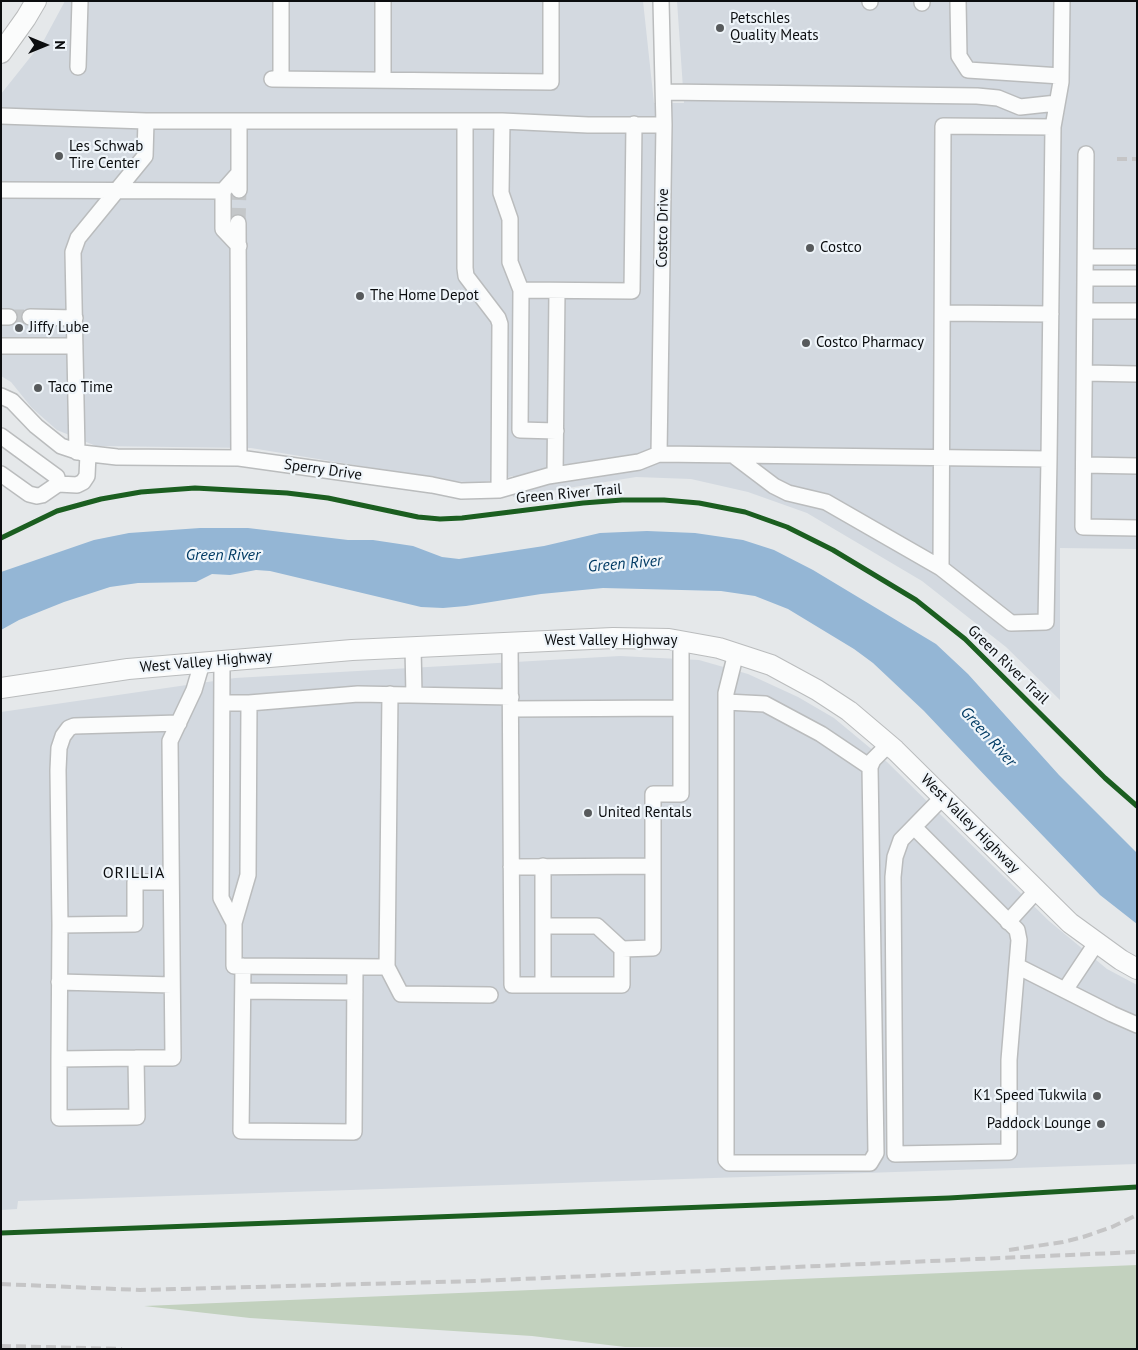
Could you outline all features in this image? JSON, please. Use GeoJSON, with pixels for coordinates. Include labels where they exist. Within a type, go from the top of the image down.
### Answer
{"type":"FeatureCollection","features":[{"type":"Feature","properties":{"kind":"main road"},"geometry":{"type":"LineString","coordinates":[[1,53],[36,1]]}},
{"type":"Feature","properties":{"kind":"main road","name":"West Valley Highway"},"geometry":{"type":"LineString","coordinates":[[1,688],[128,669],[352,650],[510,642],[613,638],[681,641],[736,653],[770,665],[817,690],[849,711],[889,744],[1070,923],[1121,960],[1137,969]]}},
{"type":"Feature","properties":{"kind":"street"},"geometry":{"type":"LineString","coordinates":[[78,67],[80,1]]}},
{"type":"Feature","properties":{"kind":"street"},"geometry":{"type":"LineString","coordinates":[[281,1],[276,79],[550,82],[551,1]]}},
{"type":"Feature","properties":{"kind":"street"},"geometry":{"type":"LineString","coordinates":[[382,80],[383,1]]}},
{"type":"Feature","properties":{"kind":"street","name":"Costco Drive"},"geometry":{"type":"LineString","coordinates":[[659,454],[664,125],[661,1]]}},
{"type":"Feature","properties":{"kind":"street"},"geometry":{"type":"LineString","coordinates":[[958,1],[958,56],[968,70],[1061,76]]}},
{"type":"Feature","properties":{"kind":"street"},"geometry":{"type":"LineString","coordinates":[[733,455],[774,486],[788,493],[826,502],[942,568],[1011,623],[1046,622],[1053,126],[1061,76],[1062,1]]}},
{"type":"Feature","properties":{"kind":"street"},"geometry":{"type":"LineString","coordinates":[[664,92],[977,96],[998,98],[1020,107],[1057,103]]}},
{"type":"Feature","properties":{"kind":"street"},"geometry":{"type":"LineString","coordinates":[[1,116],[146,121],[502,121],[588,125],[664,125]]}},
{"type":"Feature","properties":{"kind":"street"},"geometry":{"type":"LineString","coordinates":[[1,474],[29,494],[37,496],[58,484],[77,485],[83,482],[87,476],[82,453],[75,346],[73,252],[78,238],[146,156],[146,121]]}},
{"type":"Feature","properties":{"kind":"street"},"geometry":{"type":"LineString","coordinates":[[238,121],[239,190]]}},
{"type":"Feature","properties":{"kind":"street"},"geometry":{"type":"LineString","coordinates":[[465,121],[466,276],[498,318],[500,324],[499,490]]}},
{"type":"Feature","properties":{"kind":"street"},"geometry":{"type":"LineString","coordinates":[[502,121],[501,193],[510,219],[510,262],[521,290],[520,430],[556,431]]}},
{"type":"Feature","properties":{"kind":"street"},"geometry":{"type":"LineString","coordinates":[[521,290],[632,291],[634,124]]}},
{"type":"Feature","properties":{"kind":"street"},"geometry":{"type":"LineString","coordinates":[[942,568],[943,126],[1053,126]]}},
{"type":"Feature","properties":{"kind":"street"},"geometry":{"type":"LineString","coordinates":[[1086,154],[1083,527],[1137,528]]}},
{"type":"Feature","properties":{"kind":"street"},"geometry":{"type":"LineString","coordinates":[[238,173],[223,191],[223,229],[239,246]]}},
{"type":"Feature","properties":{"kind":"street"},"geometry":{"type":"LineString","coordinates":[[1,190],[223,191]]}},
{"type":"Feature","properties":{"kind":"street"},"geometry":{"type":"LineString","coordinates":[[238,223],[239,458]]}},
{"type":"Feature","properties":{"kind":"street"},"geometry":{"type":"LineString","coordinates":[[1086,257],[1137,257]]}},
{"type":"Feature","properties":{"kind":"street"},"geometry":{"type":"LineString","coordinates":[[1086,278],[1137,278]]}},
{"type":"Feature","properties":{"kind":"street"},"geometry":{"type":"LineString","coordinates":[[555,475],[557,291]]}},
{"type":"Feature","properties":{"kind":"street"},"geometry":{"type":"LineString","coordinates":[[943,307],[1051,314]]}},
{"type":"Feature","properties":{"kind":"street"},"geometry":{"type":"LineString","coordinates":[[1085,311],[1137,312]]}},
{"type":"Feature","properties":{"kind":"street"},"geometry":{"type":"LineString","coordinates":[[30,317],[75,318]]}},
{"type":"Feature","properties":{"kind":"street"},"geometry":{"type":"LineString","coordinates":[[1,346],[75,346]]}},
{"type":"Feature","properties":{"kind":"street"},"geometry":{"type":"LineString","coordinates":[[1085,373],[1137,374]]}},
{"type":"Feature","properties":{"kind":"street","name":"Sperry Drive"},"geometry":{"type":"LineString","coordinates":[[1,396],[12,402],[36,426],[61,446],[82,453],[117,457],[239,458],[432,485],[461,491],[499,490],[555,475],[639,462],[659,454]]}},
{"type":"Feature","properties":{"kind":"street"},"geometry":{"type":"LineString","coordinates":[[1,436],[57,477],[58,484]]}},
{"type":"Feature","properties":{"kind":"street"},"geometry":{"type":"LineString","coordinates":[[659,454],[1049,459]]}},
{"type":"Feature","properties":{"kind":"street"},"geometry":{"type":"LineString","coordinates":[[1084,465],[1137,466]]}},
{"type":"Feature","properties":{"kind":"street"},"geometry":{"type":"LineString","coordinates":[[543,926],[596,926],[622,948],[653,948],[652,794],[682,794],[681,641]]}},
{"type":"Feature","properties":{"kind":"street"},"geometry":{"type":"LineString","coordinates":[[510,642],[512,985],[622,985],[622,948]]}},
{"type":"Feature","properties":{"kind":"street"},"geometry":{"type":"LineString","coordinates":[[413,647],[414,695]]}},
{"type":"Feature","properties":{"kind":"street"},"geometry":{"type":"LineString","coordinates":[[736,653],[727,685],[726,702],[726,1160],[729,1164],[870,1164],[876,1153],[870,767],[872,760],[889,744]]}},
{"type":"Feature","properties":{"kind":"street"},"geometry":{"type":"LineString","coordinates":[[212,662],[222,703],[221,898],[234,923]]}},
{"type":"Feature","properties":{"kind":"street"},"geometry":{"type":"LineString","coordinates":[[59,1059],[172,1058],[170,741],[194,690],[212,662]]}},
{"type":"Feature","properties":{"kind":"street"},"geometry":{"type":"LineString","coordinates":[[222,703],[249,703],[358,694],[390,694],[511,703],[681,708]]}},
{"type":"Feature","properties":{"kind":"street"},"geometry":{"type":"LineString","coordinates":[[390,694],[387,967],[401,994],[490,994]]}},
{"type":"Feature","properties":{"kind":"street"},"geometry":{"type":"LineString","coordinates":[[726,702],[765,704],[820,734],[870,767]]}},
{"type":"Feature","properties":{"kind":"street"},"geometry":{"type":"LineString","coordinates":[[249,703],[248,875],[234,923],[234,966],[387,967]]}},
{"type":"Feature","properties":{"kind":"street"},"geometry":{"type":"LineString","coordinates":[[136,1058],[136,1117],[60,1118],[59,748],[63,736],[74,726],[179,723]]}},
{"type":"Feature","properties":{"kind":"street"},"geometry":{"type":"LineString","coordinates":[[914,828],[1017,930],[1019,940],[1009,1060],[1009,1152],[895,1154],[893,877],[895,857],[901,840],[943,797]]}},
{"type":"Feature","properties":{"kind":"street"},"geometry":{"type":"LineString","coordinates":[[543,866],[543,985]]}},
{"type":"Feature","properties":{"kind":"street"},"geometry":{"type":"LineString","coordinates":[[511,867],[653,866]]}},
{"type":"Feature","properties":{"kind":"street"},"geometry":{"type":"LineString","coordinates":[[60,924],[135,924],[135,882],[171,882]]}},
{"type":"Feature","properties":{"kind":"street"},"geometry":{"type":"LineString","coordinates":[[1008,922],[1037,890]]}},
{"type":"Feature","properties":{"kind":"street"},"geometry":{"type":"LineString","coordinates":[[1065,990],[1097,942]]}},
{"type":"Feature","properties":{"kind":"street"},"geometry":{"type":"LineString","coordinates":[[243,966],[241,1131],[335,1132],[354,1132],[356,967]]}},
{"type":"Feature","properties":{"kind":"street"},"geometry":{"type":"LineString","coordinates":[[1017,966],[1137,1025]]}},
{"type":"Feature","properties":{"kind":"street"},"geometry":{"type":"LineString","coordinates":[[59,982],[172,984]]}},
{"type":"Feature","properties":{"kind":"street"},"geometry":{"type":"LineString","coordinates":[[243,991],[355,992]]}},
{"type":"Feature","properties":{"kind":"shaded area"},"geometry":{"type":"Polygon","coordinates":[[[65,1],[643,1],[654,103],[684,103],[677,1],[1137,1],[1137,549],[1060,548],[1060,700],[1006,647],[922,581],[807,513],[748,492],[691,479],[636,477],[513,497],[513,476],[480,483],[452,481],[251,448],[96,446],[57,430],[32,408],[11,382],[1,376],[1,94],[44,40],[65,1]]]}},
{"type":"Feature","properties":{"kind":"shaded area"},"geometry":{"type":"Polygon","coordinates":[[[620,656],[699,660],[748,674],[798,697],[834,718],[887,762],[1049,921],[1107,969],[1137,985],[1137,1164],[18,1201],[17,1209],[1,1210],[1,712],[235,678],[620,656]]]}},
{"type":"Feature","properties":{"kind":"green space"},"geometry":{"type":"Polygon","coordinates":[[[1137,1265],[1137,1349],[625,1347],[532,1336],[250,1318],[144,1306],[1137,1265]]]}},
{"type":"Feature","properties":{"kind":"water","name":"Green River"},"geometry":{"type":"Polygon","coordinates":[[[200,528],[248,528],[348,540],[373,540],[413,546],[442,557],[459,559],[544,546],[600,533],[647,531],[695,533],[743,540],[774,550],[813,570],[936,644],[968,674],[1059,775],[1137,853],[1137,924],[1100,895],[924,711],[873,663],[854,649],[788,609],[755,596],[721,591],[603,588],[541,594],[466,606],[421,607],[270,571],[256,570],[230,575],[212,574],[196,582],[138,583],[110,587],[64,602],[19,620],[1,630],[1,572],[94,540],[129,533],[200,528]]]}},
{"type":"Feature","properties":{"kind":"tunnel"},"geometry":{"type":"LineString","coordinates":[[238,223],[239,190]]}},
{"type":"Feature","properties":{"kind":"tunnel"},"geometry":{"type":"LineString","coordinates":[[9,317],[30,317]]}},
{"type":"Feature","properties":{"kind":"railway"},"geometry":{"type":"LineString","coordinates":[[1117,159],[1137,159]]}},
{"type":"Feature","properties":{"kind":"railway"},"geometry":{"type":"LineString","coordinates":[[1009,1250],[1083,1237],[1112,1227],[1137,1215]]}},
{"type":"Feature","properties":{"kind":"railway"},"geometry":{"type":"LineString","coordinates":[[1,1284],[140,1290],[476,1281],[1137,1252]]}},
{"type":"Feature","properties":{"kind":"railway"},"geometry":{"type":"LineString","coordinates":[[1,1346],[122,1349]]}},
{"type":"Feature","properties":{"kind":"cycle path","name":"Green River Trail"},"geometry":{"type":"LineString","coordinates":[[1,538],[57,511],[101,499],[141,492],[195,488],[287,493],[328,498],[418,517],[440,519],[622,500],[664,500],[699,503],[745,512],[787,527],[833,550],[916,600],[965,639],[1105,778],[1137,806]]}},
{"type":"Feature","properties":{"kind":"cycle path"},"geometry":{"type":"LineString","coordinates":[[1,1233],[949,1198],[1137,1187]]}},
{"type":"Feature","properties":{"kind":"place","name":"Petschles Quality Meats"},"geometry":{"type":"Point","coordinates":[720,28]}},
{"type":"Feature","properties":{"kind":"place","name":"Les Schwab Tire Center"},"geometry":{"type":"Point","coordinates":[59,156]}},
{"type":"Feature","properties":{"kind":"place","name":"Costco"},"geometry":{"type":"Point","coordinates":[810,248]}},
{"type":"Feature","properties":{"kind":"place","name":"The Home Depot"},"geometry":{"type":"Point","coordinates":[360,296]}},
{"type":"Feature","properties":{"kind":"place","name":"Jiffy Lube"},"geometry":{"type":"Point","coordinates":[19,328]}},
{"type":"Feature","properties":{"kind":"place","name":"Costco Pharmacy"},"geometry":{"type":"Point","coordinates":[806,343]}},
{"type":"Feature","properties":{"kind":"place","name":"Taco Time"},"geometry":{"type":"Point","coordinates":[38,388]}},
{"type":"Feature","properties":{"kind":"place","name":"United Rentals"},"geometry":{"type":"Point","coordinates":[588,813]}},
{"type":"Feature","properties":{"kind":"place","name":"K1 Speed Tukwila"},"geometry":{"type":"Point","coordinates":[1097,1096]}},
{"type":"Feature","properties":{"kind":"place","name":"Paddock Lounge"},"geometry":{"type":"Point","coordinates":[1101,1124]}},
{"type":"Feature","properties":{"kind":"district","name":"ORILLIA"},"geometry":{"type":"Point","coordinates":[134,873]}}]}
